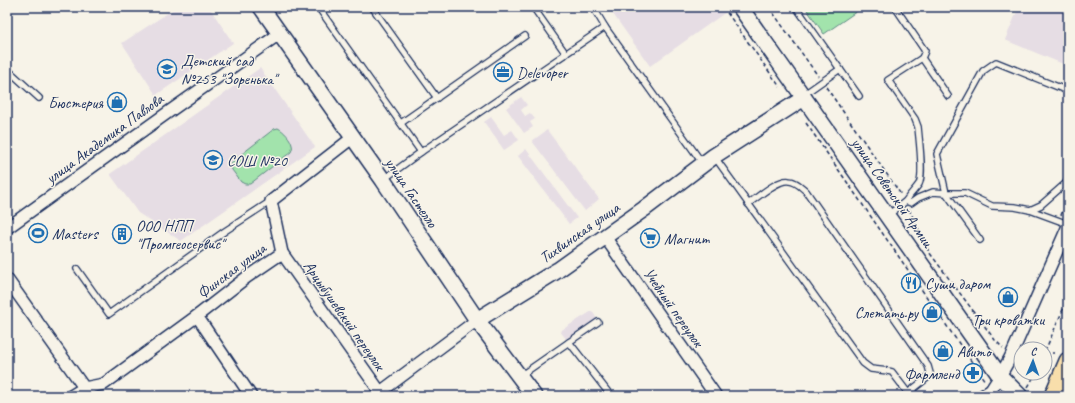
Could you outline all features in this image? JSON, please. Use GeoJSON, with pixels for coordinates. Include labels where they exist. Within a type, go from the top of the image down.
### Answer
{"type":"FeatureCollection","features":[{"type":"Feature","properties":{"kind":"main road"},"geometry":{"type":"LineString","coordinates":[[1053,396],[1061,357]]}},
{"type":"Feature","properties":{"kind":"main road"},"geometry":{"type":"LineString","coordinates":[[1063,396],[1068,385]]}},
{"type":"Feature","properties":{"kind":"street","name":"улица Гастелло"},"geometry":{"type":"LineString","coordinates":[[261,7],[383,180],[477,320],[534,396]]}},
{"type":"Feature","properties":{"kind":"street","name":"улица Советской Армии"},"geometry":{"type":"LineString","coordinates":[[740,7],[800,99],[887,216],[1000,376],[1023,393]]}},
{"type":"Feature","properties":{"kind":"street","name":"улица Академика Павлова"},"geometry":{"type":"LineString","coordinates":[[7,228],[170,110],[279,34]]}},
{"type":"Feature","properties":{"kind":"street","name":"Тихвинская улица"},"geometry":{"type":"LineString","coordinates":[[380,395],[477,320],[558,270],[708,160],[800,99]]}},
{"type":"Feature","properties":{"kind":"street"},"geometry":{"type":"LineString","coordinates":[[272,201],[352,138]]}},
{"type":"Feature","properties":{"kind":"street","name":"Финская улица"},"geometry":{"type":"LineString","coordinates":[[71,396],[73,394],[87,392],[104,384],[247,277],[282,253],[272,201]]}},
{"type":"Feature","properties":{"kind":"street"},"geometry":{"type":"LineString","coordinates":[[986,393],[1000,376],[1010,358],[1068,225]]}},
{"type":"Feature","properties":{"kind":"street","name":"Учебный переулок"},"geometry":{"type":"LineString","coordinates":[[605,237],[716,396]]}},
{"type":"Feature","properties":{"kind":"street","name":"Арцыбушевский переулок"},"geometry":{"type":"LineString","coordinates":[[282,253],[380,395]]}},
{"type":"Feature","properties":{"kind":"street"},"geometry":{"type":"LineString","coordinates":[[7,279],[87,392]]}},
{"type":"Feature","properties":{"kind":"street"},"geometry":{"type":"LineString","coordinates":[[196,316],[251,396]]}},
{"type":"Feature","properties":{"kind":"lane"},"geometry":{"type":"LineString","coordinates":[[318,7],[422,152]]}},
{"type":"Feature","properties":{"kind":"lane"},"geometry":{"type":"LineString","coordinates":[[372,7],[436,98]]}},
{"type":"Feature","properties":{"kind":"lane"},"geometry":{"type":"LineString","coordinates":[[533,7],[566,54]]}},
{"type":"Feature","properties":{"kind":"lane"},"geometry":{"type":"LineString","coordinates":[[593,7],[605,27],[708,160],[748,204],[862,363],[871,369],[892,372],[907,394],[927,378],[930,373],[928,366],[806,190],[789,180],[778,183],[748,204]]}},
{"type":"Feature","properties":{"kind":"lane"},"geometry":{"type":"LineString","coordinates":[[796,7],[859,96]]}},
{"type":"Feature","properties":{"kind":"lane"},"geometry":{"type":"LineString","coordinates":[[887,216],[906,201],[909,195],[919,184],[922,176],[916,119],[888,80],[922,58],[925,52],[894,7]]}},
{"type":"Feature","properties":{"kind":"lane"},"geometry":{"type":"LineString","coordinates":[[383,180],[605,27]]}},
{"type":"Feature","properties":{"kind":"lane"},"geometry":{"type":"LineString","coordinates":[[401,123],[525,36]]}},
{"type":"Feature","properties":{"kind":"lane"},"geometry":{"type":"LineString","coordinates":[[922,58],[948,96]]}},
{"type":"Feature","properties":{"kind":"lane"},"geometry":{"type":"LineString","coordinates":[[980,240],[946,193],[937,154],[983,71],[996,62],[1068,90]]}},
{"type":"Feature","properties":{"kind":"lane"},"geometry":{"type":"LineString","coordinates":[[7,69],[39,98]]}},
{"type":"Feature","properties":{"kind":"lane"},"geometry":{"type":"LineString","coordinates":[[800,99],[840,69]]}},
{"type":"Feature","properties":{"kind":"lane"},"geometry":{"type":"LineString","coordinates":[[1030,210],[1041,205],[1066,183],[1068,179]]}},
{"type":"Feature","properties":{"kind":"lane"},"geometry":{"type":"LineString","coordinates":[[906,201],[911,203],[918,198],[933,192],[965,193],[992,206],[1015,207],[1030,210],[1068,225]]}},
{"type":"Feature","properties":{"kind":"lane"},"geometry":{"type":"LineString","coordinates":[[77,269],[109,314],[225,231],[272,201]]}},
{"type":"Feature","properties":{"kind":"lane"},"geometry":{"type":"LineString","coordinates":[[519,376],[598,322]]}},
{"type":"Feature","properties":{"kind":"lane"},"geometry":{"type":"LineString","coordinates":[[569,342],[611,396]]}},
{"type":"Feature","properties":{"kind":"path"},"geometry":{"type":"LineString","coordinates":[[723,7],[780,87]]}},
{"type":"Feature","properties":{"kind":"path"},"geometry":{"type":"LineString","coordinates":[[769,7],[906,201],[929,252],[1010,358]]}},
{"type":"Feature","properties":{"kind":"path"},"geometry":{"type":"LineString","coordinates":[[800,99],[986,393]]}},
{"type":"Feature","properties":{"kind":"path"},"geometry":{"type":"LineString","coordinates":[[1050,341],[1068,298]]}},
{"type":"Feature","properties":{"kind":"path"},"geometry":{"type":"LineString","coordinates":[[1023,393],[1031,381]]}},
{"type":"Feature","properties":{"kind":"shaded area","name":"Детский сад №253 \"Зоренька\""},"geometry":{"type":"Polygon","coordinates":[[[177,7],[209,7],[233,43],[156,95],[122,43],[177,7]]]}},
{"type":"Feature","properties":{"kind":"shaded area"},"geometry":{"type":"Polygon","coordinates":[[[608,7],[722,7],[726,12],[650,66],[608,7]]]}},
{"type":"Feature","properties":{"kind":"shaded area"},"geometry":{"type":"Polygon","coordinates":[[[1019,7],[1068,7],[1068,66],[1005,40],[1019,7]]]}},
{"type":"Feature","properties":{"kind":"shaded area","name":"СОШ №20"},"geometry":{"type":"Polygon","coordinates":[[[260,68],[315,147],[181,241],[138,213],[110,174],[260,68]]]}},
{"type":"Feature","properties":{"kind":"shaded area"},"geometry":{"type":"Polygon","coordinates":[[[521,97],[527,105],[521,110],[525,116],[530,113],[535,119],[530,122],[533,127],[524,133],[506,108],[521,97]]]}},
{"type":"Feature","properties":{"kind":"shaded area"},"geometry":{"type":"Polygon","coordinates":[[[491,117],[504,135],[512,130],[519,140],[504,150],[484,122],[491,117]]]}},
{"type":"Feature","properties":{"kind":"shaded area"},"geometry":{"type":"Polygon","coordinates":[[[547,130],[599,199],[585,211],[532,141],[547,130]]]}},
{"type":"Feature","properties":{"kind":"shaded area"},"geometry":{"type":"Polygon","coordinates":[[[526,149],[577,218],[569,224],[518,156],[526,149]]]}},
{"type":"Feature","properties":{"kind":"shaded area"},"geometry":{"type":"Polygon","coordinates":[[[592,311],[597,319],[566,339],[560,331],[592,311]]]}},
{"type":"Feature","properties":{"kind":"green space"},"geometry":{"type":"Polygon","coordinates":[[[805,7],[863,7],[824,34],[805,7]]]}},
{"type":"Feature","properties":{"kind":"green space"},"geometry":{"type":"Polygon","coordinates":[[[278,128],[285,133],[290,140],[292,147],[291,152],[250,184],[241,182],[232,170],[231,164],[234,160],[274,129],[278,128]]]}},
{"type":"Feature","properties":{"kind":"place","name":"Детский сад №253 \"Зоренька\""},"geometry":{"type":"Point","coordinates":[167,69]}},
{"type":"Feature","properties":{"kind":"place","name":"Delevoper"},"geometry":{"type":"Point","coordinates":[503,72]}},
{"type":"Feature","properties":{"kind":"place","name":"Бюстерия"},"geometry":{"type":"Point","coordinates":[117,102]}},
{"type":"Feature","properties":{"kind":"place","name":"СОШ №20"},"geometry":{"type":"Point","coordinates":[213,160]}},
{"type":"Feature","properties":{"kind":"place","name":"Masters"},"geometry":{"type":"Point","coordinates":[38,233]}},
{"type":"Feature","properties":{"kind":"place","name":"ООО НПП \"Промгеосервис\""},"geometry":{"type":"Point","coordinates":[122,234]}},
{"type":"Feature","properties":{"kind":"place","name":"Магнит"},"geometry":{"type":"Point","coordinates":[650,238]}},
{"type":"Feature","properties":{"kind":"place","name":"Суши даром"},"geometry":{"type":"Point","coordinates":[911,283]}},
{"type":"Feature","properties":{"kind":"place","name":"Три кроватки"},"geometry":{"type":"Point","coordinates":[1008,297]}},
{"type":"Feature","properties":{"kind":"place","name":"Слетать.ру"},"geometry":{"type":"Point","coordinates":[932,312]}},
{"type":"Feature","properties":{"kind":"place","name":"Авито"},"geometry":{"type":"Point","coordinates":[943,351]}},
{"type":"Feature","properties":{"kind":"place","name":"Фармленд"},"geometry":{"type":"Point","coordinates":[973,373]}}]}
